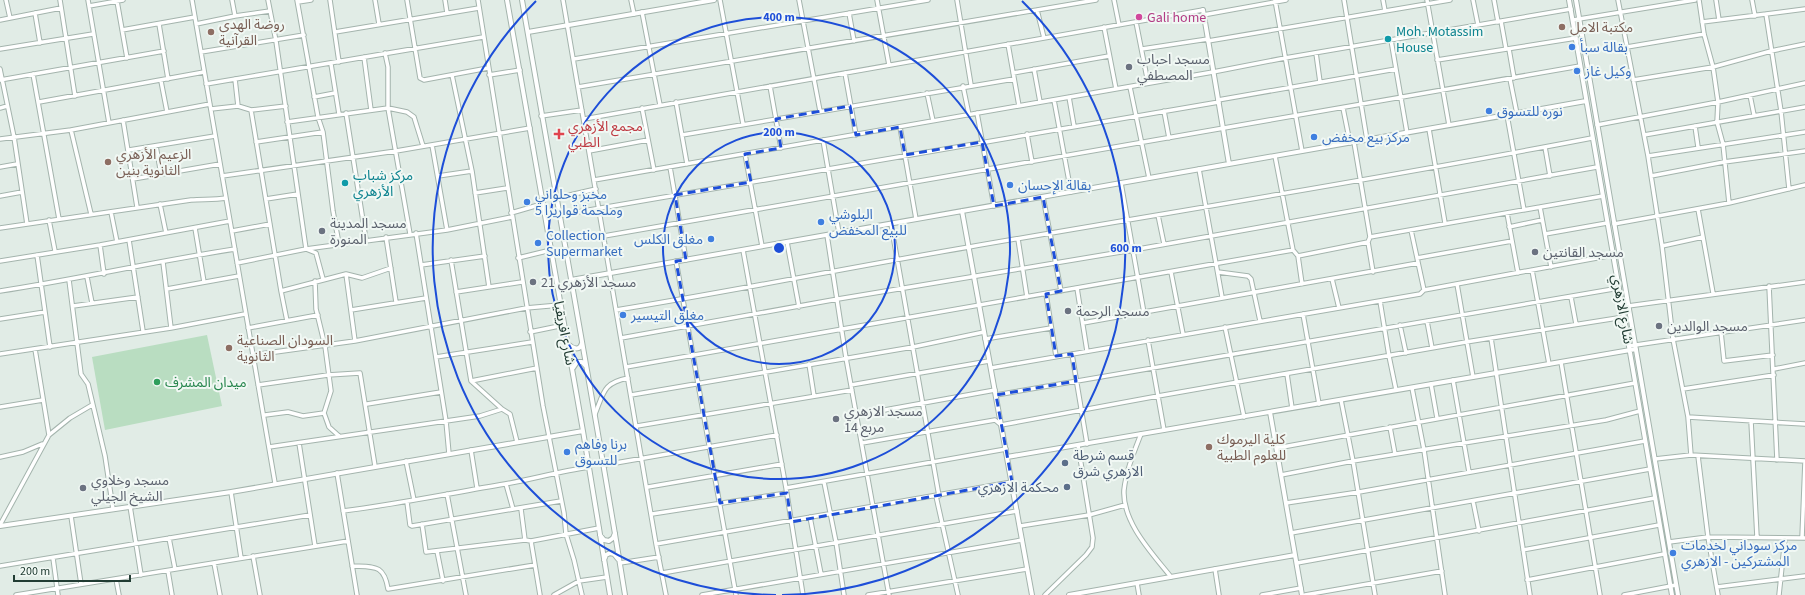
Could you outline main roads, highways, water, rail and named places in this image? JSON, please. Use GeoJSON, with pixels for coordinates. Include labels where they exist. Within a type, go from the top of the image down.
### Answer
{"type":"FeatureCollection","features":[{"type":"Feature","properties":{"kind":"place","name":"Gali home"},"geometry":{"type":"Point","coordinates":[1139,17]}},
{"type":"Feature","properties":{"kind":"place","name":"مكتبة الامل"},"geometry":{"type":"Point","coordinates":[1562,27]}},
{"type":"Feature","properties":{"kind":"place","name":"روضة الهدى القرآنية"},"geometry":{"type":"Point","coordinates":[211,32]}},
{"type":"Feature","properties":{"kind":"place","name":"Moh. Motassim House"},"geometry":{"type":"Point","coordinates":[1388,39]}},
{"type":"Feature","properties":{"kind":"place","name":"بقالة سبأ"},"geometry":{"type":"Point","coordinates":[1572,47]}},
{"type":"Feature","properties":{"kind":"place","name":"مسجد احباب المصطفي"},"geometry":{"type":"Point","coordinates":[1129,67]}},
{"type":"Feature","properties":{"kind":"place","name":"وكيل غاز"},"geometry":{"type":"Point","coordinates":[1577,71]}},
{"type":"Feature","properties":{"kind":"place","name":"نوره للتسوق"},"geometry":{"type":"Point","coordinates":[1489,111]}},
{"type":"Feature","properties":{"kind":"place","name":"مجمع الأزهري الطبي"},"geometry":{"type":"Point","coordinates":[559,134]}},
{"type":"Feature","properties":{"kind":"place","name":"مركز بيع مخفض"},"geometry":{"type":"Point","coordinates":[1314,137]}},
{"type":"Feature","properties":{"kind":"place","name":"الزعيم الأزهري الثانوية بنين"},"geometry":{"type":"Point","coordinates":[108,162]}},
{"type":"Feature","properties":{"kind":"place","name":"مركز شباب الأزهري"},"geometry":{"type":"Point","coordinates":[345,183]}},
{"type":"Feature","properties":{"kind":"place","name":"بقالة الإحسان"},"geometry":{"type":"Point","coordinates":[1010,185]}},
{"type":"Feature","properties":{"kind":"place","name":"مخبز وحلواني وملحمة قواريرا 5"},"geometry":{"type":"Point","coordinates":[527,202]}},
{"type":"Feature","properties":{"kind":"place","name":"البلوشي للبيع المخفض"},"geometry":{"type":"Point","coordinates":[821,222]}},
{"type":"Feature","properties":{"kind":"place","name":"مسجد المدينة المنورة"},"geometry":{"type":"Point","coordinates":[322,231]}},
{"type":"Feature","properties":{"kind":"place","name":"مغلق الكلس"},"geometry":{"type":"Point","coordinates":[711,239]}},
{"type":"Feature","properties":{"kind":"place","name":"Collection Supermarket"},"geometry":{"type":"Point","coordinates":[538,243]}},
{"type":"Feature","properties":{"kind":"place","name":"مسجد القانتين"},"geometry":{"type":"Point","coordinates":[1535,252]}},
{"type":"Feature","properties":{"kind":"place","name":"مسجد الأزهري 21"},"geometry":{"type":"Point","coordinates":[533,282]}},
{"type":"Feature","properties":{"kind":"place","name":"مسجد الرحمة"},"geometry":{"type":"Point","coordinates":[1068,311]}},
{"type":"Feature","properties":{"kind":"place","name":"مغلق التيسير"},"geometry":{"type":"Point","coordinates":[623,315]}},
{"type":"Feature","properties":{"kind":"place","name":"مسجد الوالدين"},"geometry":{"type":"Point","coordinates":[1659,326]}},
{"type":"Feature","properties":{"kind":"place","name":"السودان الصناعية الثانوية"},"geometry":{"type":"Point","coordinates":[229,348]}},
{"type":"Feature","properties":{"kind":"place","name":"ميدان المشرف"},"geometry":{"type":"Point","coordinates":[157,382]}},
{"type":"Feature","properties":{"kind":"place","name":"مسجد الازهري مربع 14"},"geometry":{"type":"Point","coordinates":[836,419]}},
{"type":"Feature","properties":{"kind":"place","name":"كلية اليرموك للعلوم الطبية"},"geometry":{"type":"Point","coordinates":[1209,447]}},
{"type":"Feature","properties":{"kind":"place","name":"برنا وفاهم للتسوق"},"geometry":{"type":"Point","coordinates":[567,452]}},
{"type":"Feature","properties":{"kind":"place","name":"قسم شرطة الازهري شرق"},"geometry":{"type":"Point","coordinates":[1065,463]}},
{"type":"Feature","properties":{"kind":"place","name":"محكمة الازهري"},"geometry":{"type":"Point","coordinates":[1067,487]}},
{"type":"Feature","properties":{"kind":"place","name":"مسجد وخلاوي الشيخ الجيلي"},"geometry":{"type":"Point","coordinates":[83,488]}},
{"type":"Feature","properties":{"kind":"place","name":"مركز سوداني لخدمات المشتركين - الازهري"},"geometry":{"type":"Point","coordinates":[1673,553]}}]}
